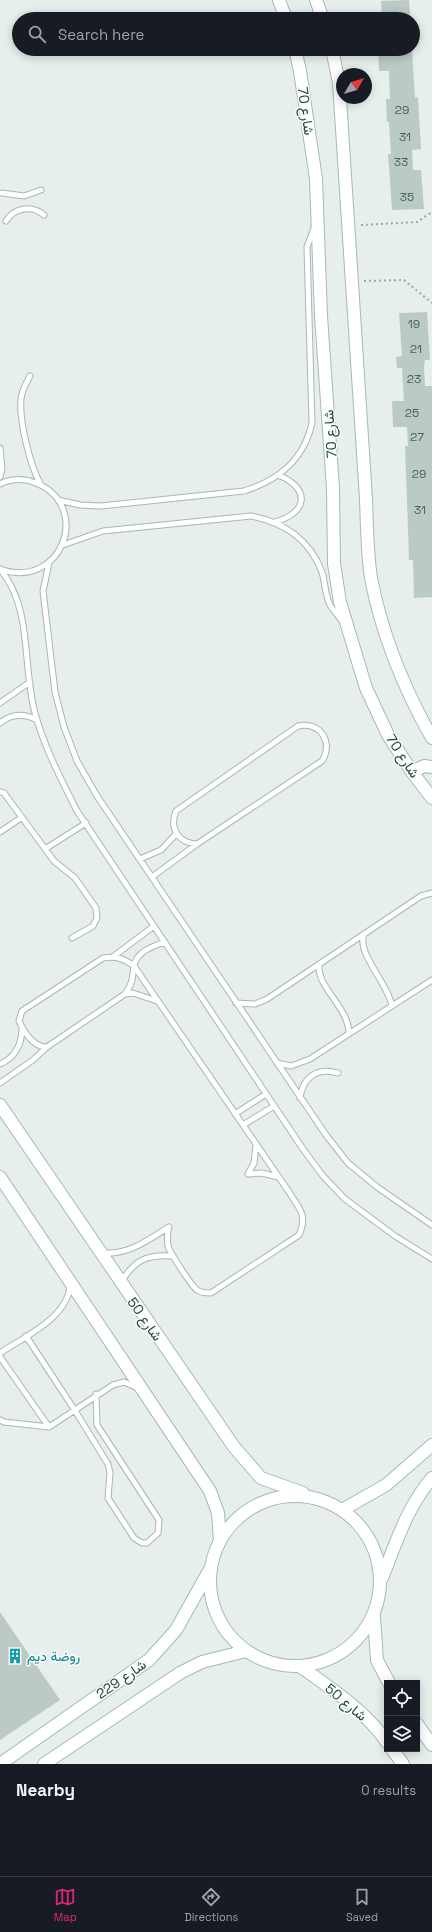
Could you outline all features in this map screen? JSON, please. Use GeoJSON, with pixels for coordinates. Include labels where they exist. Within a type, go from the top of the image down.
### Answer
{"type":"FeatureCollection","features":[{"type":"Feature","properties":{"kind":"main road"},"geometry":{"type":"LineString","coordinates":[[279,0],[283,12]]}},
{"type":"Feature","properties":{"kind":"main road"},"geometry":{"type":"LineString","coordinates":[[316,0],[320,12]]}},
{"type":"Feature","properties":{"kind":"main road","name":"شارع 70"},"geometry":{"type":"LineString","coordinates":[[297,56],[316,179],[321,316],[333,488],[334,564],[340,602],[366,688],[388,735],[412,772],[432,798]]}},
{"type":"Feature","properties":{"kind":"main road"},"geometry":{"type":"LineString","coordinates":[[333,56],[339,82],[366,491],[367,540],[372,578],[385,635],[412,701],[432,738]]}},
{"type":"Feature","properties":{"kind":"main road"},"geometry":{"type":"LineString","coordinates":[[412,772],[424,766],[432,767]]}},
{"type":"Feature","properties":{"kind":"main road","name":"شارع 50"},"geometry":{"type":"LineString","coordinates":[[0,1105],[121,1284],[247,1464],[261,1478],[319,1499]]}},
{"type":"Feature","properties":{"kind":"main road"},"geometry":{"type":"LineString","coordinates":[[0,1177],[210,1491],[218,1513],[220,1541]]}},
{"type":"Feature","properties":{"kind":"main road"},"geometry":{"type":"LineString","coordinates":[[342,1510],[386,1485],[432,1445]]}},
{"type":"Feature","properties":{"kind":"main road"},"geometry":{"type":"LineString","coordinates":[[387,1680],[377,1660],[374,1616],[381,1581],[407,1516],[416,1499],[432,1478]]}},
{"type":"Feature","properties":{"kind":"main road"},"geometry":{"type":"LineString","coordinates":[[374,1616],[367,1630],[345,1652],[331,1660],[301,1667],[282,1666],[263,1660],[246,1651],[224,1628],[216,1613],[212,1598],[210,1582],[211,1566],[220,1541],[237,1518],[262,1503],[290,1496],[319,1499],[342,1510],[353,1518],[371,1541],[380,1567],[381,1581]]}},
{"type":"Feature","properties":{"kind":"main road","name":"شارع 229"},"geometry":{"type":"LineString","coordinates":[[0,1764],[148,1660],[176,1630],[211,1566]]}},
{"type":"Feature","properties":{"kind":"main road","name":"شارع 229"},"geometry":{"type":"LineString","coordinates":[[44,1764],[180,1673],[202,1662],[246,1651]]}},
{"type":"Feature","properties":{"kind":"main road","name":"شارع 50"},"geometry":{"type":"LineString","coordinates":[[301,1667],[343,1698],[368,1720],[384,1739]]}},
{"type":"Feature","properties":{"kind":"main road"},"geometry":{"type":"LineString","coordinates":[[420,1728],[432,1745]]}},
{"type":"Feature","properties":{"kind":"main road"},"geometry":{"type":"LineString","coordinates":[[394,1752],[403,1764]]}},
{"type":"Feature","properties":{"kind":"lane"},"geometry":{"type":"LineString","coordinates":[[2,193],[24,196],[41,190]]}},
{"type":"Feature","properties":{"kind":"lane"},"geometry":{"type":"LineString","coordinates":[[6,220],[9,216],[19,210],[30,208],[44,215]]}},
{"type":"Feature","properties":{"kind":"lane"},"geometry":{"type":"LineString","coordinates":[[58,500],[80,505],[101,506],[244,491],[264,484],[288,468],[309,439],[312,423],[307,247],[317,220]]}},
{"type":"Feature","properties":{"kind":"lane"},"geometry":{"type":"LineString","coordinates":[[30,376],[23,391],[22,407],[30,460],[41,485]]}},
{"type":"Feature","properties":{"kind":"lane"},"geometry":{"type":"LineString","coordinates":[[0,448],[2,469],[0,477]]}},
{"type":"Feature","properties":{"kind":"lane"},"geometry":{"type":"LineString","coordinates":[[276,522],[287,519],[298,510],[301,505],[301,494],[295,484],[278,475]]}},
{"type":"Feature","properties":{"kind":"lane"},"geometry":{"type":"LineString","coordinates":[[0,484],[14,480],[23,480],[41,485],[51,492],[58,500],[66,522],[66,533],[63,545],[49,563],[34,571],[26,573],[17,573],[0,569]]}},
{"type":"Feature","properties":{"kind":"lane"},"geometry":{"type":"LineString","coordinates":[[63,545],[103,531],[251,516],[276,522],[291,530],[316,558],[330,604],[347,627]]}},
{"type":"Feature","properties":{"kind":"lane"},"geometry":{"type":"LineString","coordinates":[[49,563],[43,591],[51,662],[64,726],[77,761],[97,796],[300,1098],[348,1163],[377,1187],[432,1225]]}},
{"type":"Feature","properties":{"kind":"lane"},"geometry":{"type":"LineString","coordinates":[[0,569],[10,581],[18,604],[27,649],[30,682],[37,720],[53,764],[86,823],[274,1106],[323,1176],[345,1199],[395,1236],[432,1259]]}},
{"type":"Feature","properties":{"kind":"lane"},"geometry":{"type":"LineString","coordinates":[[0,703],[30,682]]}},
{"type":"Feature","properties":{"kind":"lane"},"geometry":{"type":"LineString","coordinates":[[0,722],[9,716],[16,715],[23,715],[37,720]]}},
{"type":"Feature","properties":{"kind":"lane"},"geometry":{"type":"LineString","coordinates":[[152,877],[197,844],[322,761],[327,750],[327,744],[326,738],[319,729],[309,725],[298,726],[176,811],[173,822],[176,834],[185,842],[197,844]]}},
{"type":"Feature","properties":{"kind":"lane"},"geometry":{"type":"LineString","coordinates":[[0,792],[4,793],[54,861],[75,878],[96,908],[97,918],[93,926],[72,938]]}},
{"type":"Feature","properties":{"kind":"lane"},"geometry":{"type":"LineString","coordinates":[[0,832],[21,818]]}},
{"type":"Feature","properties":{"kind":"lane"},"geometry":{"type":"LineString","coordinates":[[46,849],[86,823]]}},
{"type":"Feature","properties":{"kind":"lane"},"geometry":{"type":"LineString","coordinates":[[140,859],[161,850],[176,834]]}},
{"type":"Feature","properties":{"kind":"lane"},"geometry":{"type":"LineString","coordinates":[[236,1003],[249,1005],[262,1002],[421,896],[432,893]]}},
{"type":"Feature","properties":{"kind":"lane"},"geometry":{"type":"LineString","coordinates":[[114,956],[154,926]]}},
{"type":"Feature","properties":{"kind":"lane"},"geometry":{"type":"LineString","coordinates":[[364,934],[362,943],[364,952],[386,987],[392,1006]]}},
{"type":"Feature","properties":{"kind":"lane"},"geometry":{"type":"LineString","coordinates":[[0,1082],[33,1060],[47,1047],[125,994],[132,982],[134,966],[137,958],[149,948],[165,942]]}},
{"type":"Feature","properties":{"kind":"lane"},"geometry":{"type":"LineString","coordinates":[[47,1047],[34,1044],[22,1028],[19,1021],[22,1011],[102,958],[114,956],[124,958],[134,966],[303,1215],[304,1225],[299,1235],[212,1293],[203,1293],[196,1290],[173,1256],[168,1246],[169,1227],[133,1249],[119,1253],[100,1253]]}},
{"type":"Feature","properties":{"kind":"lane"},"geometry":{"type":"LineString","coordinates":[[319,965],[320,976],[346,1018],[349,1034]]}},
{"type":"Feature","properties":{"kind":"lane"},"geometry":{"type":"LineString","coordinates":[[277,1063],[290,1066],[304,1062],[432,980]]}},
{"type":"Feature","properties":{"kind":"lane"},"geometry":{"type":"LineString","coordinates":[[125,994],[133,993],[158,1001]]}},
{"type":"Feature","properties":{"kind":"lane"},"geometry":{"type":"LineString","coordinates":[[0,1064],[11,1057],[17,1050],[20,1043],[22,1028]]}},
{"type":"Feature","properties":{"kind":"lane"},"geometry":{"type":"LineString","coordinates":[[300,1098],[304,1083],[315,1073],[322,1070],[338,1073]]}},
{"type":"Feature","properties":{"kind":"lane"},"geometry":{"type":"LineString","coordinates":[[235,1114],[266,1094]]}},
{"type":"Feature","properties":{"kind":"lane"},"geometry":{"type":"LineString","coordinates":[[242,1125],[274,1106]]}},
{"type":"Feature","properties":{"kind":"lane"},"geometry":{"type":"LineString","coordinates":[[256,1144],[256,1156],[248,1174],[262,1173],[278,1177]]}},
{"type":"Feature","properties":{"kind":"lane"},"geometry":{"type":"LineString","coordinates":[[121,1284],[132,1268],[139,1262],[157,1255],[173,1256]]}},
{"type":"Feature","properties":{"kind":"lane"},"geometry":{"type":"LineString","coordinates":[[0,1353],[52,1318],[62,1308],[67,1300],[70,1283]]}},
{"type":"Feature","properties":{"kind":"lane"},"geometry":{"type":"LineString","coordinates":[[26,1336],[108,1464],[110,1473],[108,1498],[134,1538],[142,1543],[147,1543],[158,1533],[159,1520],[97,1425],[96,1394]]}},
{"type":"Feature","properties":{"kind":"lane"},"geometry":{"type":"LineString","coordinates":[[0,1357],[49,1427]]}},
{"type":"Feature","properties":{"kind":"lane"},"geometry":{"type":"LineString","coordinates":[[0,1420],[4,1422],[49,1427],[96,1394],[113,1385],[124,1382],[143,1390]]}},
{"type":"Feature","properties":{"kind":"path"},"geometry":{"type":"LineString","coordinates":[[348,226],[418,222],[432,212]]}},
{"type":"Feature","properties":{"kind":"path"},"geometry":{"type":"LineString","coordinates":[[352,281],[404,280],[432,303]]}},
{"type":"Feature","properties":{"kind":"building"},"geometry":{"type":"Polygon","coordinates":[[[409,0],[410,12],[382,12],[381,1],[409,0]]]}},
{"type":"Feature","properties":{"kind":"building"},"geometry":{"type":"Polygon","coordinates":[[[378,56],[412,56],[415,98],[418,97],[421,149],[412,150],[413,170],[421,170],[424,209],[392,210],[388,154],[391,154],[386,99],[390,99],[389,71],[379,71],[378,56]]]}},
{"type":"Feature","properties":{"kind":"building"},"geometry":{"type":"Polygon","coordinates":[[[427,312],[430,360],[425,360],[424,367],[425,386],[432,386],[432,597],[414,598],[413,560],[409,560],[405,446],[408,446],[407,427],[393,427],[392,401],[404,401],[402,368],[397,368],[396,357],[402,356],[399,313],[427,312]]]}},
{"type":"Feature","properties":{"kind":"building","name":"روضة ديم"},"geometry":{"type":"Polygon","coordinates":[[[0,1612],[60,1700],[0,1740],[0,1612]]]}},
{"type":"Feature","properties":{"kind":"place","name":"روضة ديم"},"geometry":{"type":"Point","coordinates":[15,1656]}}]}
